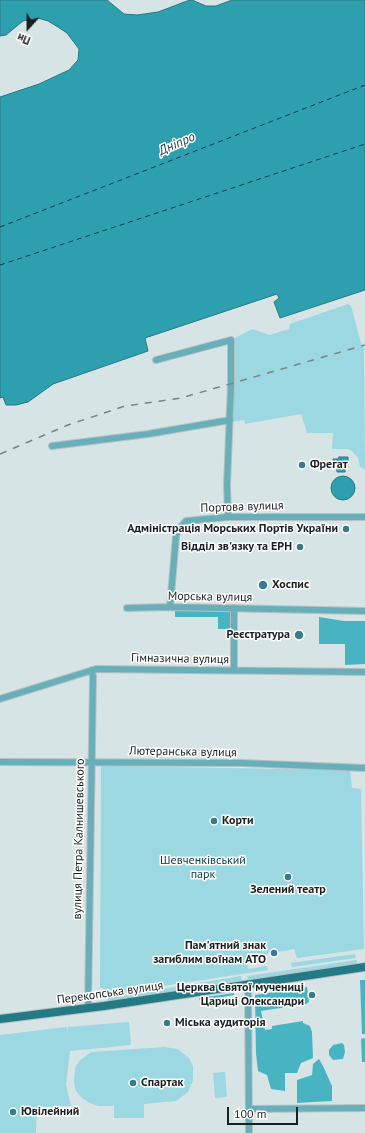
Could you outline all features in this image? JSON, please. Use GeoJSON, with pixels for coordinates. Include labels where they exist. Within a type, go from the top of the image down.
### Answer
{"type":"FeatureCollection","features":[{"type":"Feature","properties":{"kind":"main road","name":"Перекопська вулиця"},"geometry":{"type":"LineString","coordinates":[[0,1019],[88,1008],[365,967]]}},
{"type":"Feature","properties":{"kind":"street"},"geometry":{"type":"LineString","coordinates":[[156,360],[231,340],[230,420],[227,485],[228,517]]}},
{"type":"Feature","properties":{"kind":"street"},"geometry":{"type":"LineString","coordinates":[[52,446],[148,434],[230,420]]}},
{"type":"Feature","properties":{"kind":"street","name":"Портова вулиця"},"geometry":{"type":"LineString","coordinates":[[170,607],[178,530],[186,521],[228,517],[365,517]]}},
{"type":"Feature","properties":{"kind":"street","name":"Морська вулиця"},"geometry":{"type":"LineString","coordinates":[[127,608],[170,607],[365,611]]}},
{"type":"Feature","properties":{"kind":"street"},"geometry":{"type":"LineString","coordinates":[[234,608],[234,670]]}},
{"type":"Feature","properties":{"kind":"street","name":"Гімназична вулиця"},"geometry":{"type":"LineString","coordinates":[[0,699],[92,670],[365,672]]}},
{"type":"Feature","properties":{"kind":"street","name":"вулиця Петра Калнишевського"},"geometry":{"type":"LineString","coordinates":[[88,1008],[92,670]]}},
{"type":"Feature","properties":{"kind":"street","name":"Лютеранська вулиця"},"geometry":{"type":"LineString","coordinates":[[0,762],[242,763],[365,768]]}},
{"type":"Feature","properties":{"kind":"street"},"geometry":{"type":"LineString","coordinates":[[248,985],[249,1133]]}},
{"type":"Feature","properties":{"kind":"street"},"geometry":{"type":"LineString","coordinates":[[249,1109],[365,1108]]}},
{"type":"Feature","properties":{"kind":"green space"},"geometry":{"type":"Polygon","coordinates":[[[348,304],[351,306],[362,346],[364,345],[365,470],[360,467],[358,457],[352,451],[348,449],[332,449],[333,433],[307,433],[301,414],[245,424],[244,420],[230,422],[231,340],[252,329],[270,335],[289,329],[290,324],[348,304]]]}},
{"type":"Feature","properties":{"kind":"green space","name":"Шевченківський парк"},"geometry":{"type":"Polygon","coordinates":[[[101,766],[350,770],[352,788],[361,789],[364,949],[297,958],[294,949],[246,958],[248,969],[267,966],[268,970],[110,994],[100,987],[101,766]]]}},
{"type":"Feature","properties":{"kind":"green space"},"geometry":{"type":"Polygon","coordinates":[[[355,954],[356,958],[292,967],[291,963],[355,954]]]}},
{"type":"Feature","properties":{"kind":"green space"},"geometry":{"type":"Polygon","coordinates":[[[357,960],[357,964],[248,980],[247,976],[357,960]]]}},
{"type":"Feature","properties":{"kind":"green space"},"geometry":{"type":"Polygon","coordinates":[[[241,976],[242,980],[109,1002],[108,998],[241,976]]]}},
{"type":"Feature","properties":{"kind":"green space"},"geometry":{"type":"Polygon","coordinates":[[[129,1022],[131,1045],[70,1051],[66,1085],[71,1106],[37,1107],[36,1133],[0,1133],[0,1035],[67,1027],[68,1032],[68,1027],[129,1022]]]}},
{"type":"Feature","properties":{"kind":"green space","name":"Спартак"},"geometry":{"type":"Polygon","coordinates":[[[164,1047],[178,1049],[189,1058],[193,1066],[193,1080],[188,1092],[176,1101],[144,1104],[144,1118],[114,1118],[114,1106],[98,1106],[90,1103],[82,1098],[76,1091],[74,1082],[75,1068],[80,1060],[91,1052],[164,1047]]]}},
{"type":"Feature","properties":{"kind":"green space"},"geometry":{"type":"Polygon","coordinates":[[[225,1072],[227,1097],[215,1098],[213,1073],[225,1072]]]}},
{"type":"Feature","properties":{"kind":"shaded area"},"geometry":{"type":"Polygon","coordinates":[[[175,611],[229,611],[232,614],[231,629],[218,629],[218,617],[175,617],[175,611]]]}},
{"type":"Feature","properties":{"kind":"shaded area"},"geometry":{"type":"Polygon","coordinates":[[[319,617],[344,621],[365,621],[365,664],[345,665],[345,644],[319,644],[319,617]]]}},
{"type":"Feature","properties":{"kind":"shaded area"},"geometry":{"type":"Polygon","coordinates":[[[360,980],[365,980],[365,1034],[362,1034],[360,980]]]}},
{"type":"Feature","properties":{"kind":"shaded area"},"geometry":{"type":"Polygon","coordinates":[[[307,987],[309,1002],[306,1004],[261,1011],[265,1030],[272,1029],[272,1026],[303,1021],[303,1023],[310,1026],[312,1032],[313,1058],[301,1063],[297,1073],[285,1073],[285,1091],[271,1089],[267,1075],[258,1071],[256,1054],[255,995],[307,987]]]}},
{"type":"Feature","properties":{"kind":"shaded area"},"geometry":{"type":"Polygon","coordinates":[[[234,993],[234,995],[200,1001],[199,998],[234,993]]]}},
{"type":"Feature","properties":{"kind":"shaded area"},"geometry":{"type":"Polygon","coordinates":[[[365,1038],[365,1062],[362,1062],[361,1039],[365,1038]]]}},
{"type":"Feature","properties":{"kind":"shaded area"},"geometry":{"type":"Polygon","coordinates":[[[342,1043],[344,1045],[345,1052],[343,1059],[333,1060],[329,1055],[329,1050],[333,1045],[342,1043]]]}},
{"type":"Feature","properties":{"kind":"shaded area"},"geometry":{"type":"Polygon","coordinates":[[[319,1059],[332,1086],[332,1101],[297,1103],[297,1080],[312,1075],[313,1064],[319,1059]]]}},
{"type":"Feature","properties":{"kind":"water","name":"Дніпро"},"geometry":{"type":"Polygon","coordinates":[[[0,0],[107,0],[124,14],[137,15],[158,12],[192,0],[206,6],[216,6],[232,0],[365,0],[365,290],[280,318],[274,302],[279,298],[277,294],[145,338],[148,351],[53,384],[28,402],[16,405],[6,405],[3,397],[0,398],[0,97],[39,84],[69,70],[78,60],[79,49],[67,33],[48,21],[38,18],[23,21],[6,35],[0,36],[0,0]]]}},
{"type":"Feature","properties":{"kind":"water"},"geometry":{"type":"Polygon","coordinates":[[[339,457],[348,457],[348,465],[345,465],[345,472],[337,472],[337,467],[333,466],[333,459],[338,459],[339,457]]]}},
{"type":"Feature","properties":{"kind":"water"},"geometry":{"type":"Polygon","coordinates":[[[343,476],[348,477],[354,483],[354,493],[348,499],[343,500],[338,499],[332,493],[331,488],[332,483],[338,477],[343,476]]]}},
{"type":"Feature","properties":{"kind":"ferry route"},"geometry":{"type":"LineString","coordinates":[[0,227],[365,85]]}},
{"type":"Feature","properties":{"kind":"ferry route"},"geometry":{"type":"LineString","coordinates":[[0,265],[365,144]]}},
{"type":"Feature","properties":{"kind":"railway"},"geometry":{"type":"LineString","coordinates":[[0,454],[68,425],[125,406],[181,398],[365,345]]}},
{"type":"Feature","properties":{"kind":"place","name":"Фрегат"},"geometry":{"type":"Point","coordinates":[302,465]}},
{"type":"Feature","properties":{"kind":"place","name":"Адміністрація Морських Портів України"},"geometry":{"type":"Point","coordinates":[346,529]}},
{"type":"Feature","properties":{"kind":"place","name":"Відділ зв'язку та ЕРН"},"geometry":{"type":"Point","coordinates":[300,547]}},
{"type":"Feature","properties":{"kind":"place","name":"Хоспис"},"geometry":{"type":"Point","coordinates":[263,585]}},
{"type":"Feature","properties":{"kind":"place","name":"Реєстратура"},"geometry":{"type":"Point","coordinates":[299,635]}},
{"type":"Feature","properties":{"kind":"place","name":"Корти"},"geometry":{"type":"Point","coordinates":[214,821]}},
{"type":"Feature","properties":{"kind":"place","name":"Зелений театр"},"geometry":{"type":"Point","coordinates":[288,877]}},
{"type":"Feature","properties":{"kind":"place","name":"Пам'ятний знак загиблим воїнам АТО"},"geometry":{"type":"Point","coordinates":[274,953]}},
{"type":"Feature","properties":{"kind":"place","name":"Церква Святої мучениці Цариці Олександри"},"geometry":{"type":"Point","coordinates":[312,995]}},
{"type":"Feature","properties":{"kind":"place","name":"Міська аудиторія"},"geometry":{"type":"Point","coordinates":[167,1023]}},
{"type":"Feature","properties":{"kind":"place","name":"Спартак"},"geometry":{"type":"Point","coordinates":[133,1083]}},
{"type":"Feature","properties":{"kind":"place","name":"Ювілейний"},"geometry":{"type":"Point","coordinates":[13,1112]}}]}
